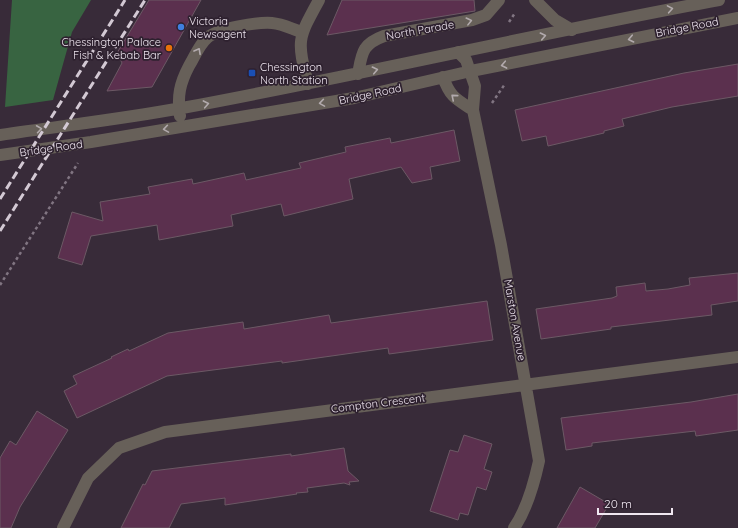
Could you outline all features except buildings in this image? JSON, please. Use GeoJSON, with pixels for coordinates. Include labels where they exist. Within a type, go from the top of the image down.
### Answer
{"type":"FeatureCollection","features":[{"type":"Feature","properties":{"kind":"street"},"geometry":{"type":"LineString","coordinates":[[308,84],[300,51],[302,32],[319,0]]}},
{"type":"Feature","properties":{"kind":"street","name":"North Parade"},"geometry":{"type":"LineString","coordinates":[[358,74],[362,53],[366,46],[374,40],[384,36],[472,20],[486,14],[499,0]]}},
{"type":"Feature","properties":{"kind":"street"},"geometry":{"type":"LineString","coordinates":[[535,0],[555,20],[572,30]]}},
{"type":"Feature","properties":{"kind":"street","name":"Bridge Road"},"geometry":{"type":"LineString","coordinates":[[0,135],[179,109],[572,30],[620,18],[719,0]]}},
{"type":"Feature","properties":{"kind":"street","name":"Bridge Road"},"geometry":{"type":"LineString","coordinates":[[0,155],[92,142],[354,98],[471,71],[738,18]]}},
{"type":"Feature","properties":{"kind":"street"},"geometry":{"type":"LineString","coordinates":[[182,127],[178,95],[180,83],[201,45],[208,37],[219,31],[273,23],[302,32]]}},
{"type":"Feature","properties":{"kind":"street","name":"Marston Avenue"},"geometry":{"type":"LineString","coordinates":[[458,52],[466,60],[475,86],[473,110],[501,245],[539,461],[534,483],[518,522],[514,528]]}},
{"type":"Feature","properties":{"kind":"street"},"geometry":{"type":"LineString","coordinates":[[443,77],[452,97],[473,110]]}},
{"type":"Feature","properties":{"kind":"street","name":"Compton Crescent"},"geometry":{"type":"LineString","coordinates":[[62,528],[88,478],[119,448],[165,432],[738,357]]}},
{"type":"Feature","properties":{"kind":"path"},"geometry":{"type":"LineString","coordinates":[[473,110],[496,100],[508,79]]}},
{"type":"Feature","properties":{"kind":"path"},"geometry":{"type":"LineString","coordinates":[[0,285],[92,142]]}},
{"type":"Feature","properties":{"kind":"green space"},"geometry":{"type":"Polygon","coordinates":[[[12,0],[91,0],[72,32],[53,100],[5,107],[12,0]]]}},
{"type":"Feature","properties":{"kind":"railway"},"geometry":{"type":"LineString","coordinates":[[0,199],[125,0]]}},
{"type":"Feature","properties":{"kind":"railway"},"geometry":{"type":"LineString","coordinates":[[0,231],[145,0]]}},
{"type":"Feature","properties":{"kind":"place","name":"Victoria Newsagent"},"geometry":{"type":"Point","coordinates":[181,27]}},
{"type":"Feature","properties":{"kind":"place","name":"Chessington Palace Fish & Kebab Bar"},"geometry":{"type":"Point","coordinates":[169,48]}},
{"type":"Feature","properties":{"kind":"place","name":"Chessington North Station"},"geometry":{"type":"Point","coordinates":[252,73]}}]}
